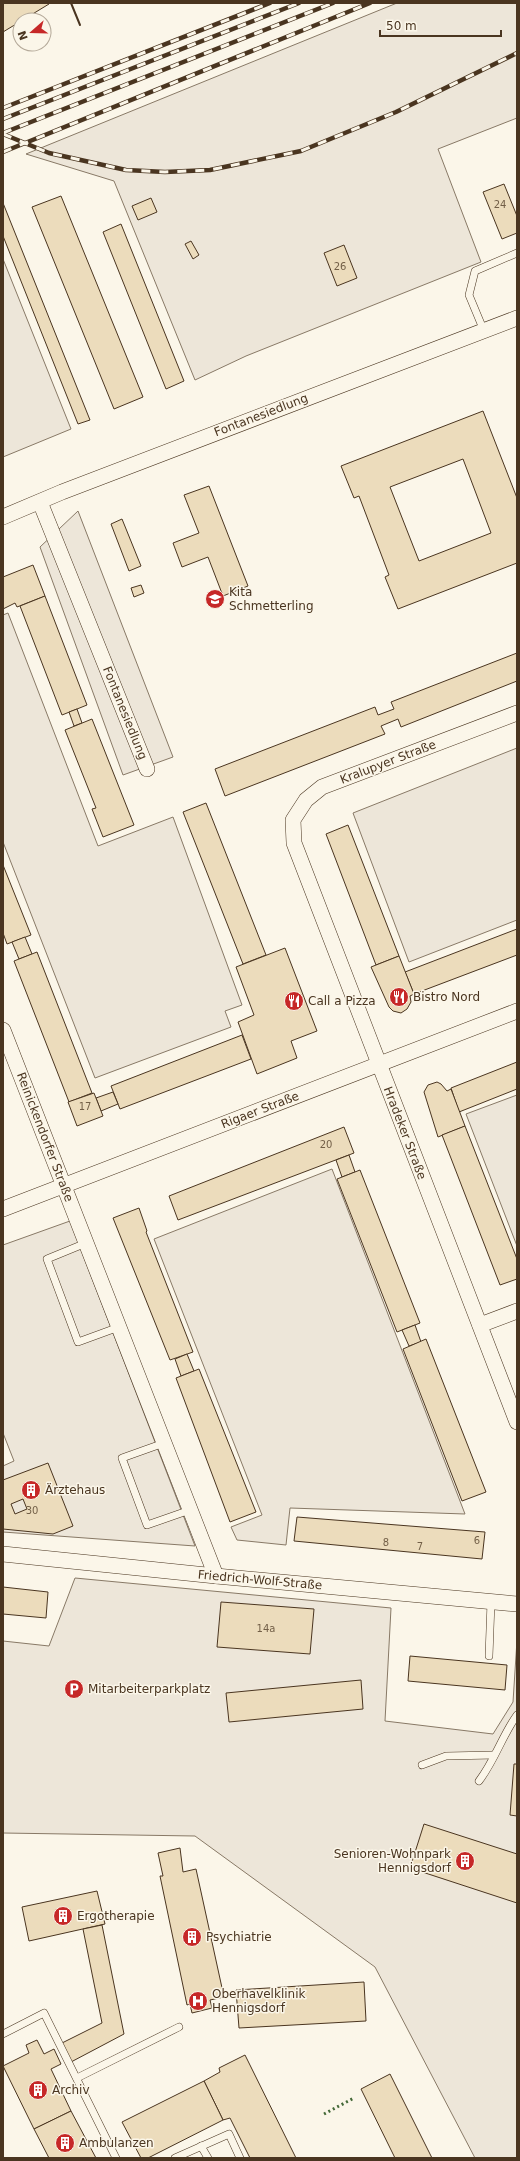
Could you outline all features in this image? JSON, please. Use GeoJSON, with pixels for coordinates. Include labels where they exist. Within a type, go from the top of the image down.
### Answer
{"type":"FeatureCollection","features":[{"type":"Feature","properties":{"kind":"street","name":"Fontanesiedlung"},"geometry":{"type":"LineString","coordinates":[[3,517],[517,318]]}},
{"type":"Feature","properties":{"kind":"street","name":"Fontanesiedlung"},"geometry":{"type":"LineString","coordinates":[[40,502],[147,769]]}},
{"type":"Feature","properties":{"kind":"street","name":"Kralupyer Straße"},"geometry":{"type":"LineString","coordinates":[[294,843],[293,820],[306,800],[322,787],[517,713]]}},
{"type":"Feature","properties":{"kind":"street","name":"Hradeker Straße"},"geometry":{"type":"LineString","coordinates":[[294,843],[517,1422]]}},
{"type":"Feature","properties":{"kind":"street","name":"Rigaer Straße"},"geometry":{"type":"LineString","coordinates":[[3,1209],[517,1011]]}},
{"type":"Feature","properties":{"kind":"street","name":"Reinickendorfer Straße"},"geometry":{"type":"LineString","coordinates":[[3,1030],[216,1576]]}},
{"type":"Feature","properties":{"kind":"street"},"geometry":{"type":"LineString","coordinates":[[480,1325],[517,1311]]}},
{"type":"Feature","properties":{"kind":"street","name":"Friedrich-Wolf-Straße"},"geometry":{"type":"LineString","coordinates":[[3,1554],[216,1576],[517,1604]]}},
{"type":"Feature","properties":{"kind":"lane"},"geometry":{"type":"LineString","coordinates":[[484,332],[469,295],[475,271],[517,253]]}},
{"type":"Feature","properties":{"kind":"lane"},"geometry":{"type":"LineString","coordinates":[[86,1244],[47,1259],[78,1342],[119,1327]]}},
{"type":"Feature","properties":{"kind":"lane"},"geometry":{"type":"LineString","coordinates":[[164,1442],[122,1458],[148,1525],[190,1510]]}},
{"type":"Feature","properties":{"kind":"lane"},"geometry":{"type":"LineString","coordinates":[[489,1656],[491,1602]]}},
{"type":"Feature","properties":{"kind":"lane"},"geometry":{"type":"LineString","coordinates":[[480,1781],[489,1768],[504,1735],[517,1715]]}},
{"type":"Feature","properties":{"kind":"lane"},"geometry":{"type":"LineString","coordinates":[[422,1765],[446,1756],[494,1755]]}},
{"type":"Feature","properties":{"kind":"lane"},"geometry":{"type":"LineString","coordinates":[[3,2034],[44,2013],[116,2158]]}},
{"type":"Feature","properties":{"kind":"lane"},"geometry":{"type":"LineString","coordinates":[[77,2078],[179,2027]]}},
{"type":"Feature","properties":{"kind":"lane"},"geometry":{"type":"LineString","coordinates":[[175,2158],[229,2134],[240,2158]]}},
{"type":"Feature","properties":{"kind":"lane"},"geometry":{"type":"LineString","coordinates":[[201,2146],[208,2158]]}},
{"type":"Feature","properties":{"kind":"shaded area"},"geometry":{"type":"Polygon","coordinates":[[[397,3],[517,3],[517,118],[438,149],[481,262],[246,356],[195,380],[114,181],[26,154],[397,3]]]}},
{"type":"Feature","properties":{"kind":"shaded area"},"geometry":{"type":"Polygon","coordinates":[[[3,259],[71,429],[3,457],[3,259]]]}},
{"type":"Feature","properties":{"kind":"shaded area"},"geometry":{"type":"Polygon","coordinates":[[[78,511],[173,757],[123,775],[40,547],[78,511]]]}},
{"type":"Feature","properties":{"kind":"shaded area"},"geometry":{"type":"Polygon","coordinates":[[[8,613],[98,846],[173,817],[242,1005],[225,1011],[231,1027],[95,1078],[3,842],[3,615],[8,613]]]}},
{"type":"Feature","properties":{"kind":"shaded area"},"geometry":{"type":"Polygon","coordinates":[[[517,748],[517,920],[409,962],[353,813],[517,748]]]}},
{"type":"Feature","properties":{"kind":"shaded area"},"geometry":{"type":"Polygon","coordinates":[[[517,1095],[517,1246],[466,1114],[517,1095]]]}},
{"type":"Feature","properties":{"kind":"shaded area"},"geometry":{"type":"Polygon","coordinates":[[[332,1169],[465,1514],[290,1508],[286,1545],[237,1540],[231,1527],[262,1515],[154,1239],[332,1169]]]}},
{"type":"Feature","properties":{"kind":"shaded area"},"geometry":{"type":"Polygon","coordinates":[[[70,1221],[195,1546],[3,1532],[3,1466],[14,1461],[3,1433],[3,1245],[70,1221]]]}},
{"type":"Feature","properties":{"kind":"shaded area"},"geometry":{"type":"Polygon","coordinates":[[[75,1578],[391,1608],[385,1721],[493,1734],[513,1702],[517,1640],[517,2158],[475,2158],[375,1967],[195,1836],[3,1833],[3,1641],[49,1646],[75,1578]]]}},
{"type":"Feature","properties":{"kind":"building"},"geometry":{"type":"Polygon","coordinates":[[[3,3],[49,4],[36,12],[12,12],[12,27],[3,32],[3,3]]]}},
{"type":"Feature","properties":{"kind":"building"},"geometry":{"type":"Polygon","coordinates":[[[504,184],[517,216],[517,233],[502,239],[483,192],[504,184]]]}},
{"type":"Feature","properties":{"kind":"building"},"geometry":{"type":"Polygon","coordinates":[[[61,196],[143,397],[114,409],[32,207],[61,196]]]}},
{"type":"Feature","properties":{"kind":"building"},"geometry":{"type":"Polygon","coordinates":[[[151,198],[157,212],[138,220],[132,206],[151,198]]]}},
{"type":"Feature","properties":{"kind":"building"},"geometry":{"type":"Polygon","coordinates":[[[3,203],[90,420],[78,424],[3,236],[3,203]]]}},
{"type":"Feature","properties":{"kind":"building"},"geometry":{"type":"Polygon","coordinates":[[[121,224],[184,381],[166,389],[103,232],[121,224]]]}},
{"type":"Feature","properties":{"kind":"building"},"geometry":{"type":"Polygon","coordinates":[[[191,241],[199,255],[193,259],[185,244],[191,241]]]}},
{"type":"Feature","properties":{"kind":"building"},"geometry":{"type":"Polygon","coordinates":[[[344,245],[357,278],[337,286],[324,253],[344,245]]]}},
{"type":"Feature","properties":{"kind":"building"},"geometry":{"type":"Polygon","coordinates":[[[483,411],[517,498],[517,563],[398,609],[385,577],[389,575],[359,496],[354,498],[341,466],[483,411]],[[463,459],[390,487],[419,561],[491,533],[463,459]]]}},
{"type":"Feature","properties":{"kind":"building"},"geometry":{"type":"Polygon","coordinates":[[[209,486],[248,586],[223,596],[208,557],[182,567],[173,543],[199,533],[184,495],[209,486]]]}},
{"type":"Feature","properties":{"kind":"building"},"geometry":{"type":"Polygon","coordinates":[[[122,519],[141,566],[129,571],[111,524],[122,519]]]}},
{"type":"Feature","properties":{"kind":"building"},"geometry":{"type":"Polygon","coordinates":[[[33,565],[45,596],[17,607],[15,603],[3,609],[3,577],[33,565]]]}},
{"type":"Feature","properties":{"kind":"building"},"geometry":{"type":"Polygon","coordinates":[[[141,585],[144,593],[134,597],[131,588],[141,585]]]}},
{"type":"Feature","properties":{"kind":"building"},"geometry":{"type":"Polygon","coordinates":[[[45,596],[87,705],[62,715],[20,606],[45,596]]]}},
{"type":"Feature","properties":{"kind":"building"},"geometry":{"type":"Polygon","coordinates":[[[517,653],[517,681],[401,727],[398,719],[381,726],[385,734],[225,796],[215,769],[375,707],[378,715],[394,709],[391,702],[517,653]]]}},
{"type":"Feature","properties":{"kind":"building"},"geometry":{"type":"Polygon","coordinates":[[[77,709],[82,723],[74,726],[69,712],[77,709]]]}},
{"type":"Feature","properties":{"kind":"building"},"geometry":{"type":"Polygon","coordinates":[[[92,719],[134,825],[103,837],[92,809],[96,808],[65,730],[92,719]]]}},
{"type":"Feature","properties":{"kind":"building"},"geometry":{"type":"Polygon","coordinates":[[[206,803],[266,955],[243,964],[183,812],[206,803]]]}},
{"type":"Feature","properties":{"kind":"building"},"geometry":{"type":"Polygon","coordinates":[[[348,825],[399,956],[376,965],[326,834],[348,825]]]}},
{"type":"Feature","properties":{"kind":"building"},"geometry":{"type":"Polygon","coordinates":[[[3,865],[31,935],[7,944],[3,933],[3,865]]]}},
{"type":"Feature","properties":{"kind":"building"},"geometry":{"type":"Polygon","coordinates":[[[517,929],[517,955],[414,994],[405,972],[517,929]]]}},
{"type":"Feature","properties":{"kind":"building"},"geometry":{"type":"Polygon","coordinates":[[[25,937],[32,954],[19,959],[12,942],[25,937]]]}},
{"type":"Feature","properties":{"kind":"building"},"geometry":{"type":"Polygon","coordinates":[[[285,948],[317,1031],[291,1041],[297,1058],[257,1074],[238,1022],[254,1015],[236,967],[285,948]]]}},
{"type":"Feature","properties":{"kind":"building"},"geometry":{"type":"Polygon","coordinates":[[[37,952],[92,1093],[69,1102],[14,961],[37,952]]]}},
{"type":"Feature","properties":{"kind":"building"},"geometry":{"type":"Polygon","coordinates":[[[399,956],[414,994],[410,996],[411,1002],[407,1009],[401,1013],[393,1011],[389,1007],[371,967],[399,956]]]}},
{"type":"Feature","properties":{"kind":"building"},"geometry":{"type":"Polygon","coordinates":[[[242,1035],[251,1059],[120,1109],[111,1086],[242,1035]]]}},
{"type":"Feature","properties":{"kind":"building"},"geometry":{"type":"Polygon","coordinates":[[[517,1062],[517,1089],[459,1112],[451,1088],[517,1062]]]}},
{"type":"Feature","properties":{"kind":"building"},"geometry":{"type":"Polygon","coordinates":[[[437,1082],[447,1091],[451,1089],[465,1126],[438,1137],[424,1092],[428,1085],[437,1082]]]}},
{"type":"Feature","properties":{"kind":"building"},"geometry":{"type":"Polygon","coordinates":[[[113,1092],[118,1104],[101,1111],[96,1098],[113,1092]]]}},
{"type":"Feature","properties":{"kind":"building"},"geometry":{"type":"Polygon","coordinates":[[[94,1093],[103,1116],[77,1126],[68,1102],[94,1093]]]}},
{"type":"Feature","properties":{"kind":"building"},"geometry":{"type":"Polygon","coordinates":[[[465,1126],[517,1259],[517,1279],[500,1285],[442,1135],[465,1126]]]}},
{"type":"Feature","properties":{"kind":"building"},"geometry":{"type":"Polygon","coordinates":[[[344,1127],[354,1153],[178,1220],[169,1196],[344,1127]]]}},
{"type":"Feature","properties":{"kind":"building"},"geometry":{"type":"Polygon","coordinates":[[[349,1155],[355,1172],[342,1177],[336,1160],[349,1155]]]}},
{"type":"Feature","properties":{"kind":"building"},"geometry":{"type":"Polygon","coordinates":[[[360,1170],[420,1323],[397,1332],[337,1179],[360,1170]]]}},
{"type":"Feature","properties":{"kind":"building"},"geometry":{"type":"Polygon","coordinates":[[[139,1208],[147,1231],[146,1232],[193,1352],[170,1360],[113,1218],[139,1208]]]}},
{"type":"Feature","properties":{"kind":"building"},"geometry":{"type":"Polygon","coordinates":[[[415,1325],[421,1342],[409,1346],[402,1330],[415,1325]]]}},
{"type":"Feature","properties":{"kind":"building"},"geometry":{"type":"Polygon","coordinates":[[[426,1339],[486,1492],[462,1501],[403,1349],[426,1339]]]}},
{"type":"Feature","properties":{"kind":"building"},"geometry":{"type":"Polygon","coordinates":[[[187,1354],[194,1371],[181,1376],[175,1359],[187,1354]]]}},
{"type":"Feature","properties":{"kind":"building"},"geometry":{"type":"Polygon","coordinates":[[[199,1369],[256,1512],[230,1522],[176,1378],[199,1369]]]}},
{"type":"Feature","properties":{"kind":"building","name":"Ärztehaus"},"geometry":{"type":"Polygon","coordinates":[[[48,1463],[73,1526],[53,1534],[3,1529],[3,1480],[48,1463]],[[23,1499],[11,1504],[15,1514],[27,1509],[23,1499]]]}},
{"type":"Feature","properties":{"kind":"building"},"geometry":{"type":"Polygon","coordinates":[[[297,1517],[485,1532],[482,1559],[294,1541],[297,1517]]]}},
{"type":"Feature","properties":{"kind":"building"},"geometry":{"type":"Polygon","coordinates":[[[3,1587],[48,1592],[46,1618],[3,1614],[3,1587]]]}},
{"type":"Feature","properties":{"kind":"building"},"geometry":{"type":"Polygon","coordinates":[[[221,1602],[314,1609],[310,1654],[217,1647],[221,1602]]]}},
{"type":"Feature","properties":{"kind":"building"},"geometry":{"type":"Polygon","coordinates":[[[410,1656],[507,1665],[505,1690],[408,1681],[410,1656]]]}},
{"type":"Feature","properties":{"kind":"building"},"geometry":{"type":"Polygon","coordinates":[[[361,1680],[363,1709],[229,1722],[226,1693],[361,1680]]]}},
{"type":"Feature","properties":{"kind":"building"},"geometry":{"type":"Polygon","coordinates":[[[514,1764],[517,1764],[517,1816],[510,1815],[514,1764]]]}},
{"type":"Feature","properties":{"kind":"building","name":"Senioren-Wohnpark Hennigsdorf"},"geometry":{"type":"Polygon","coordinates":[[[424,1824],[517,1854],[517,1903],[410,1868],[424,1824]]]}},
{"type":"Feature","properties":{"kind":"building","name":"Psychiatrie"},"geometry":{"type":"Polygon","coordinates":[[[180,1848],[183,1872],[196,1869],[224,1997],[210,2000],[212,2008],[192,2013],[190,2004],[187,2005],[160,1876],[163,1876],[158,1853],[180,1848]]]}},
{"type":"Feature","properties":{"kind":"building","name":"Ergotherapie"},"geometry":{"type":"Polygon","coordinates":[[[97,1891],[105,1924],[29,1941],[22,1907],[97,1891]]]}},
{"type":"Feature","properties":{"kind":"building"},"geometry":{"type":"Polygon","coordinates":[[[102,1925],[124,2034],[71,2062],[62,2043],[102,2023],[83,1929],[102,1925]]]}},
{"type":"Feature","properties":{"kind":"building"},"geometry":{"type":"Polygon","coordinates":[[[364,1982],[366,2021],[239,2028],[236,1990],[364,1982]]]}},
{"type":"Feature","properties":{"kind":"building","name":"Archiv"},"geometry":{"type":"Polygon","coordinates":[[[37,2040],[44,2054],[54,2049],[61,2064],[51,2069],[71,2111],[34,2129],[3,2066],[29,2053],[26,2045],[37,2040]]]}},
{"type":"Feature","properties":{"kind":"building"},"geometry":{"type":"Polygon","coordinates":[[[245,2055],[296,2158],[250,2158],[230,2118],[223,2120],[204,2081],[220,2072],[219,2068],[245,2055]]]}},
{"type":"Feature","properties":{"kind":"building"},"geometry":{"type":"Polygon","coordinates":[[[390,2074],[432,2158],[395,2158],[361,2089],[390,2074]]]}},
{"type":"Feature","properties":{"kind":"building"},"geometry":{"type":"Polygon","coordinates":[[[204,2081],[223,2120],[148,2158],[141,2158],[122,2122],[204,2081]]]}},
{"type":"Feature","properties":{"kind":"building","name":"Ambulanzen"},"geometry":{"type":"Polygon","coordinates":[[[71,2111],[96,2158],[49,2158],[34,2129],[71,2111]]]}},
{"type":"Feature","properties":{"kind":"railway"},"geometry":{"type":"LineString","coordinates":[[3,108],[270,3]]}},
{"type":"Feature","properties":{"kind":"railway"},"geometry":{"type":"LineString","coordinates":[[3,119],[299,3]]}},
{"type":"Feature","properties":{"kind":"railway"},"geometry":{"type":"LineString","coordinates":[[3,133],[333,3]]}},
{"type":"Feature","properties":{"kind":"railway"},"geometry":{"type":"LineString","coordinates":[[3,152],[370,3]]}},
{"type":"Feature","properties":{"kind":"railway"},"geometry":{"type":"LineString","coordinates":[[3,134],[49,153],[126,170],[165,172],[210,170],[301,151],[396,112],[517,53]]}},
{"type":"Feature","properties":{"kind":"hedge"},"geometry":{"type":"LineString","coordinates":[[324,2114],[354,2098]]}},
{"type":"Feature","properties":{"kind":"wall"},"geometry":{"type":"LineString","coordinates":[[71,3],[80,25]]}},
{"type":"Feature","properties":{"kind":"place","name":"Kita Schmetterling"},"geometry":{"type":"Point","coordinates":[215,599]}},
{"type":"Feature","properties":{"kind":"place","name":"Bistro Nord"},"geometry":{"type":"Point","coordinates":[399,997]}},
{"type":"Feature","properties":{"kind":"place","name":"Call a Pizza"},"geometry":{"type":"Point","coordinates":[294,1001]}},
{"type":"Feature","properties":{"kind":"place","name":"Ärztehaus"},"geometry":{"type":"Point","coordinates":[31,1490]}},
{"type":"Feature","properties":{"kind":"place","name":"Mitarbeiterparkplatz"},"geometry":{"type":"Point","coordinates":[74,1689]}},
{"type":"Feature","properties":{"kind":"place","name":"Senioren-Wohnpark Hennigsdorf"},"geometry":{"type":"Point","coordinates":[465,1861]}},
{"type":"Feature","properties":{"kind":"place","name":"Ergotherapie"},"geometry":{"type":"Point","coordinates":[63,1916]}},
{"type":"Feature","properties":{"kind":"place","name":"Psychiatrie"},"geometry":{"type":"Point","coordinates":[192,1937]}},
{"type":"Feature","properties":{"kind":"place","name":"Oberhavelklinik Hennigsdorf"},"geometry":{"type":"Point","coordinates":[198,2001]}},
{"type":"Feature","properties":{"kind":"place","name":"Archiv"},"geometry":{"type":"Point","coordinates":[38,2090]}},
{"type":"Feature","properties":{"kind":"place","name":"Ambulanzen"},"geometry":{"type":"Point","coordinates":[65,2143]}}]}
